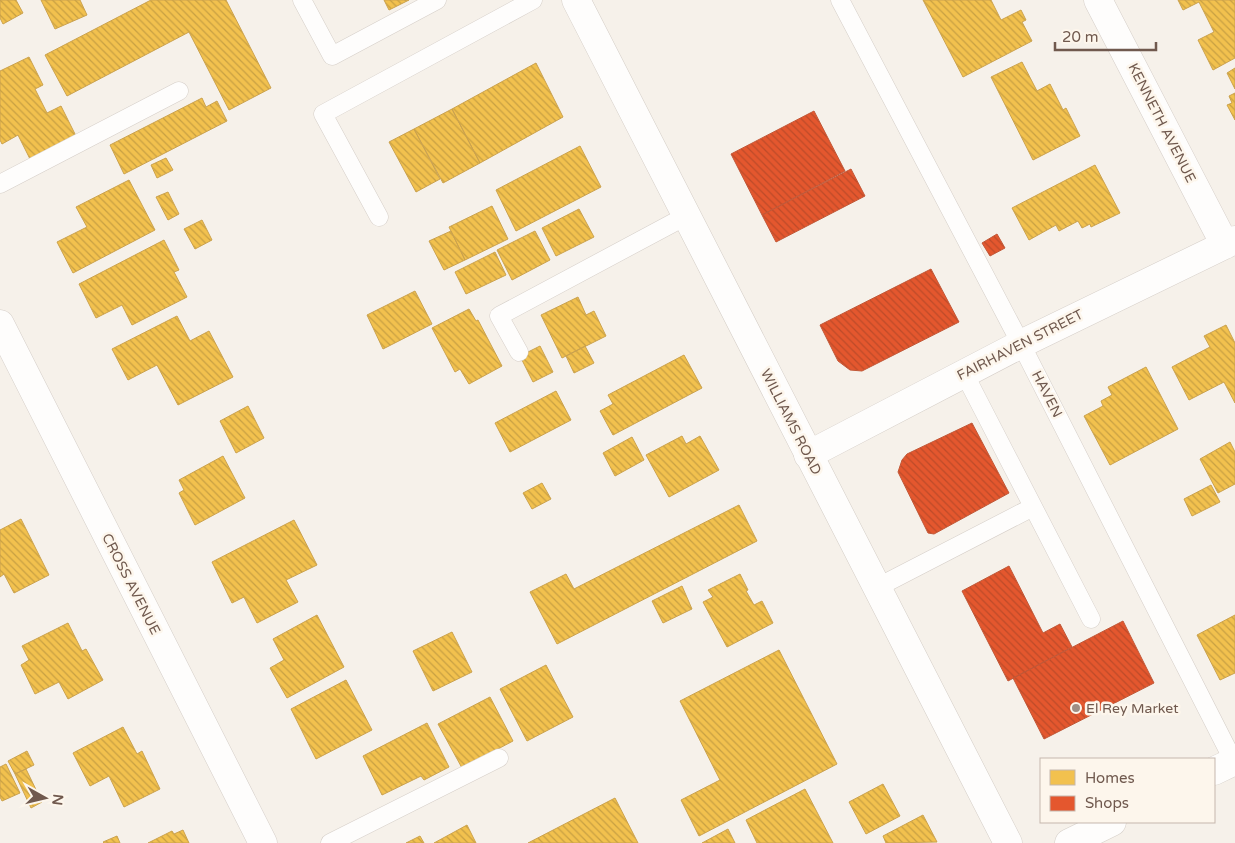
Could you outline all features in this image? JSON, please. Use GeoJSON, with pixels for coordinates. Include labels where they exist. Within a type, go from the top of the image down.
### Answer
{"type":"FeatureCollection","features":[{"type":"Feature","properties":{"kind":"street","name":"WILLIAMS ROAD"},"geometry":{"type":"LineString","coordinates":[[576,0],[1008,843]]}},
{"type":"Feature","properties":{"kind":"street","name":"KENNETH AVENUE"},"geometry":{"type":"LineString","coordinates":[[1098,0],[1230,243]]}},
{"type":"Feature","properties":{"kind":"street","name":"FAIRHAVEN STREET"},"geometry":{"type":"LineString","coordinates":[[808,455],[1021,344],[1230,243]]}},
{"type":"Feature","properties":{"kind":"street","name":"CROSS AVENUE"},"geometry":{"type":"LineString","coordinates":[[0,324],[263,843]]}},
{"type":"Feature","properties":{"kind":"street"},"geometry":{"type":"LineString","coordinates":[[1069,843],[1110,823]]}},
{"type":"Feature","properties":{"kind":"lane"},"geometry":{"type":"LineString","coordinates":[[302,0],[332,56],[437,0]]}},
{"type":"Feature","properties":{"kind":"lane"},"geometry":{"type":"LineString","coordinates":[[379,217],[323,114],[533,0]]}},
{"type":"Feature","properties":{"kind":"lane","name":"HAVEN"},"geometry":{"type":"LineString","coordinates":[[840,0],[1021,344],[1229,764]]}},
{"type":"Feature","properties":{"kind":"lane"},"geometry":{"type":"LineString","coordinates":[[0,184],[179,91]]}},
{"type":"Feature","properties":{"kind":"lane"},"geometry":{"type":"LineString","coordinates":[[519,352],[499,316],[686,216]]}},
{"type":"Feature","properties":{"kind":"lane"},"geometry":{"type":"LineString","coordinates":[[964,373],[1091,619]]}},
{"type":"Feature","properties":{"kind":"lane"},"geometry":{"type":"LineString","coordinates":[[876,588],[1033,507]]}},
{"type":"Feature","properties":{"kind":"lane"},"geometry":{"type":"LineString","coordinates":[[330,843],[498,758]]}},
{"type":"Feature","properties":{"kind":"building: Homes"},"geometry":{"type":"Polygon","coordinates":[[[0,0],[16,0],[23,13],[3,24],[0,18],[0,0]]]}},
{"type":"Feature","properties":{"kind":"building: Homes"},"geometry":{"type":"Polygon","coordinates":[[[41,0],[80,0],[87,15],[55,29],[41,0]]]}},
{"type":"Feature","properties":{"kind":"building: Homes"},"geometry":{"type":"Polygon","coordinates":[[[151,0],[226,0],[271,88],[229,110],[189,32],[67,96],[45,55],[151,0]]]}},
{"type":"Feature","properties":{"kind":"building: Homes"},"geometry":{"type":"Polygon","coordinates":[[[384,0],[409,0],[389,10],[384,0]]]}},
{"type":"Feature","properties":{"kind":"building: Homes"},"geometry":{"type":"Polygon","coordinates":[[[923,0],[991,0],[1001,20],[1021,10],[1026,20],[1022,22],[1032,41],[963,77],[923,0]]]}},
{"type":"Feature","properties":{"kind":"building: Homes"},"geometry":{"type":"Polygon","coordinates":[[[1178,0],[1235,0],[1235,58],[1213,70],[1198,40],[1214,32],[1199,2],[1183,10],[1178,0]]]}},
{"type":"Feature","properties":{"kind":"building: Homes"},"geometry":{"type":"Polygon","coordinates":[[[29,57],[43,85],[35,89],[47,113],[61,106],[78,140],[32,163],[18,135],[2,144],[0,140],[0,71],[29,57]]]}},
{"type":"Feature","properties":{"kind":"building: Homes"},"geometry":{"type":"Polygon","coordinates":[[[1022,62],[1037,91],[1050,84],[1063,110],[1066,108],[1080,136],[1033,160],[991,77],[1022,62]]]}},
{"type":"Feature","properties":{"kind":"building: Homes"},"geometry":{"type":"Polygon","coordinates":[[[536,63],[563,117],[480,163],[452,109],[536,63]]]}},
{"type":"Feature","properties":{"kind":"building: Homes"},"geometry":{"type":"Polygon","coordinates":[[[1235,68],[1235,89],[1227,73],[1235,68]]]}},
{"type":"Feature","properties":{"kind":"building: Homes"},"geometry":{"type":"Polygon","coordinates":[[[1235,93],[1235,120],[1227,105],[1232,103],[1229,96],[1235,93]]]}},
{"type":"Feature","properties":{"kind":"building: Homes"},"geometry":{"type":"Polygon","coordinates":[[[202,98],[206,107],[217,101],[227,121],[124,174],[110,145],[202,98]]]}},
{"type":"Feature","properties":{"kind":"building: Homes"},"geometry":{"type":"Polygon","coordinates":[[[452,109],[480,163],[443,183],[414,129],[452,109]]]}},
{"type":"Feature","properties":{"kind":"building: Homes"},"geometry":{"type":"Polygon","coordinates":[[[414,129],[440,179],[416,192],[389,142],[414,129]]]}},
{"type":"Feature","properties":{"kind":"building: Homes"},"geometry":{"type":"Polygon","coordinates":[[[580,146],[601,187],[516,231],[496,190],[580,146]]]}},
{"type":"Feature","properties":{"kind":"building: Homes"},"geometry":{"type":"Polygon","coordinates":[[[166,158],[173,170],[157,178],[151,165],[166,158]]]}},
{"type":"Feature","properties":{"kind":"building: Homes"},"geometry":{"type":"Polygon","coordinates":[[[1095,165],[1120,213],[1091,227],[1090,224],[1082,228],[1078,221],[1059,231],[1056,225],[1029,240],[1012,208],[1095,165]]]}},
{"type":"Feature","properties":{"kind":"building: Homes"},"geometry":{"type":"Polygon","coordinates":[[[129,180],[155,230],[73,273],[57,242],[87,227],[76,207],[129,180]]]}},
{"type":"Feature","properties":{"kind":"building: Homes"},"geometry":{"type":"Polygon","coordinates":[[[168,192],[179,214],[168,220],[156,197],[168,192]]]}},
{"type":"Feature","properties":{"kind":"building: Homes"},"geometry":{"type":"Polygon","coordinates":[[[492,206],[508,239],[465,260],[449,227],[492,206]]]}},
{"type":"Feature","properties":{"kind":"building: Homes"},"geometry":{"type":"Polygon","coordinates":[[[579,209],[594,237],[556,256],[542,228],[579,209]]]}},
{"type":"Feature","properties":{"kind":"building: Homes"},"geometry":{"type":"Polygon","coordinates":[[[202,220],[212,240],[195,249],[184,229],[202,220]]]}},
{"type":"Feature","properties":{"kind":"building: Homes"},"geometry":{"type":"Polygon","coordinates":[[[451,231],[465,260],[444,270],[429,241],[451,231]]]}},
{"type":"Feature","properties":{"kind":"building: Homes"},"geometry":{"type":"Polygon","coordinates":[[[535,231],[550,260],[512,280],[497,250],[535,231]]]}},
{"type":"Feature","properties":{"kind":"building: Homes"},"geometry":{"type":"Polygon","coordinates":[[[164,240],[179,270],[174,272],[187,297],[132,325],[122,305],[96,318],[79,284],[164,240]]]}},
{"type":"Feature","properties":{"kind":"building: Homes"},"geometry":{"type":"Polygon","coordinates":[[[495,252],[506,275],[466,294],[455,272],[495,252]]]}},
{"type":"Feature","properties":{"kind":"building: Homes"},"geometry":{"type":"Polygon","coordinates":[[[415,291],[432,324],[383,349],[367,315],[415,291]]]}},
{"type":"Feature","properties":{"kind":"building: Homes"},"geometry":{"type":"Polygon","coordinates":[[[578,297],[586,315],[594,311],[606,336],[562,358],[541,315],[578,297]]]}},
{"type":"Feature","properties":{"kind":"building: Homes"},"geometry":{"type":"Polygon","coordinates":[[[469,309],[476,321],[478,320],[502,366],[469,384],[460,369],[455,372],[432,328],[469,309]]]}},
{"type":"Feature","properties":{"kind":"building: Homes"},"geometry":{"type":"Polygon","coordinates":[[[177,316],[190,341],[209,331],[233,377],[178,405],[157,365],[128,380],[112,349],[177,316]]]}},
{"type":"Feature","properties":{"kind":"building: Homes"},"geometry":{"type":"Polygon","coordinates":[[[1226,325],[1235,343],[1235,403],[1224,382],[1189,400],[1172,367],[1210,347],[1204,336],[1226,325]]]}},
{"type":"Feature","properties":{"kind":"building: Homes"},"geometry":{"type":"Polygon","coordinates":[[[540,346],[553,372],[533,382],[520,356],[540,346]]]}},
{"type":"Feature","properties":{"kind":"building: Homes"},"geometry":{"type":"Polygon","coordinates":[[[585,346],[594,363],[574,373],[566,356],[585,346]]]}},
{"type":"Feature","properties":{"kind":"building: Homes"},"geometry":{"type":"Polygon","coordinates":[[[684,355],[702,388],[613,435],[600,411],[613,404],[608,395],[684,355]]]}},
{"type":"Feature","properties":{"kind":"building: Homes"},"geometry":{"type":"Polygon","coordinates":[[[1146,367],[1178,429],[1110,465],[1084,416],[1103,406],[1101,401],[1112,395],[1108,387],[1146,367]]]}},
{"type":"Feature","properties":{"kind":"building: Homes"},"geometry":{"type":"Polygon","coordinates":[[[556,391],[571,420],[510,452],[495,423],[556,391]]]}},
{"type":"Feature","properties":{"kind":"building: Homes"},"geometry":{"type":"Polygon","coordinates":[[[248,406],[264,438],[236,453],[220,421],[248,406]]]}},
{"type":"Feature","properties":{"kind":"building: Homes"},"geometry":{"type":"Polygon","coordinates":[[[682,436],[686,444],[700,436],[719,470],[669,497],[646,455],[682,436]]]}},
{"type":"Feature","properties":{"kind":"building: Homes"},"geometry":{"type":"Polygon","coordinates":[[[632,437],[644,460],[615,476],[603,453],[632,437]]]}},
{"type":"Feature","properties":{"kind":"building: Homes"},"geometry":{"type":"Polygon","coordinates":[[[1230,442],[1235,452],[1235,484],[1218,493],[1200,459],[1230,442]]]}},
{"type":"Feature","properties":{"kind":"building: Homes"},"geometry":{"type":"Polygon","coordinates":[[[223,456],[245,498],[195,525],[179,493],[184,490],[179,480],[223,456]]]}},
{"type":"Feature","properties":{"kind":"building: Homes"},"geometry":{"type":"Polygon","coordinates":[[[542,483],[551,499],[532,509],[523,493],[542,483]]]}},
{"type":"Feature","properties":{"kind":"building: Homes"},"geometry":{"type":"Polygon","coordinates":[[[1211,485],[1220,502],[1192,516],[1184,499],[1211,485]]]}},
{"type":"Feature","properties":{"kind":"building: Homes"},"geometry":{"type":"Polygon","coordinates":[[[739,505],[757,541],[557,644],[530,592],[566,574],[574,589],[739,505]]]}},
{"type":"Feature","properties":{"kind":"building: Homes"},"geometry":{"type":"Polygon","coordinates":[[[21,519],[49,575],[14,593],[4,574],[0,577],[0,530],[21,519]]]}},
{"type":"Feature","properties":{"kind":"building: Homes"},"geometry":{"type":"Polygon","coordinates":[[[294,520],[317,565],[286,580],[298,602],[257,623],[244,597],[232,603],[212,562],[294,520]]]}},
{"type":"Feature","properties":{"kind":"building: Homes"},"geometry":{"type":"Polygon","coordinates":[[[740,574],[748,590],[746,591],[754,605],[762,601],[773,623],[727,647],[703,602],[713,597],[708,590],[740,574]]]}},
{"type":"Feature","properties":{"kind":"building: Homes"},"geometry":{"type":"Polygon","coordinates":[[[682,586],[692,609],[663,623],[652,601],[682,586]]]}},
{"type":"Feature","properties":{"kind":"building: Homes"},"geometry":{"type":"Polygon","coordinates":[[[317,615],[344,667],[287,698],[270,668],[284,660],[273,639],[317,615]]]}},
{"type":"Feature","properties":{"kind":"building: Homes"},"geometry":{"type":"Polygon","coordinates":[[[1235,615],[1235,673],[1220,680],[1197,635],[1235,615]]]}},
{"type":"Feature","properties":{"kind":"building: Homes"},"geometry":{"type":"Polygon","coordinates":[[[68,623],[82,651],[86,649],[103,680],[68,699],[59,682],[35,694],[21,665],[29,660],[22,646],[68,623]]]}},
{"type":"Feature","properties":{"kind":"building: Homes"},"geometry":{"type":"Polygon","coordinates":[[[452,632],[472,672],[433,691],[413,651],[452,632]]]}},
{"type":"Feature","properties":{"kind":"building: Homes"},"geometry":{"type":"Polygon","coordinates":[[[779,650],[837,764],[699,836],[681,800],[720,780],[680,701],[779,650]]]}},
{"type":"Feature","properties":{"kind":"building: Homes"},"geometry":{"type":"Polygon","coordinates":[[[546,665],[573,717],[527,741],[500,689],[546,665]]]}},
{"type":"Feature","properties":{"kind":"building: Homes"},"geometry":{"type":"Polygon","coordinates":[[[346,680],[372,730],[316,759],[291,709],[346,680]]]}},
{"type":"Feature","properties":{"kind":"building: Homes"},"geometry":{"type":"Polygon","coordinates":[[[490,697],[513,741],[462,768],[438,724],[490,697]]]}},
{"type":"Feature","properties":{"kind":"building: Homes"},"geometry":{"type":"Polygon","coordinates":[[[427,723],[449,767],[424,780],[421,776],[382,795],[363,756],[427,723]]]}},
{"type":"Feature","properties":{"kind":"building: Homes"},"geometry":{"type":"Polygon","coordinates":[[[123,727],[137,754],[142,751],[160,789],[124,807],[109,776],[90,786],[73,753],[123,727]]]}},
{"type":"Feature","properties":{"kind":"building: Homes"},"geometry":{"type":"Polygon","coordinates":[[[27,751],[34,765],[15,774],[8,761],[27,751]]]}},
{"type":"Feature","properties":{"kind":"building: Homes"},"geometry":{"type":"Polygon","coordinates":[[[6,764],[20,793],[2,801],[0,797],[0,767],[6,764]]]}},
{"type":"Feature","properties":{"kind":"building: Homes"},"geometry":{"type":"Polygon","coordinates":[[[26,769],[42,802],[31,808],[15,774],[26,769]]]}},
{"type":"Feature","properties":{"kind":"building: Homes"},"geometry":{"type":"Polygon","coordinates":[[[883,784],[900,816],[866,834],[849,802],[883,784]]]}},
{"type":"Feature","properties":{"kind":"building: Homes"},"geometry":{"type":"Polygon","coordinates":[[[805,789],[833,843],[757,843],[746,820],[805,789]]]}},
{"type":"Feature","properties":{"kind":"building: Homes"},"geometry":{"type":"Polygon","coordinates":[[[615,798],[638,843],[528,843],[615,798]]]}},
{"type":"Feature","properties":{"kind":"building: Homes"},"geometry":{"type":"Polygon","coordinates":[[[923,815],[937,842],[886,843],[883,836],[923,815]]]}},
{"type":"Feature","properties":{"kind":"building: Homes"},"geometry":{"type":"Polygon","coordinates":[[[467,825],[476,843],[434,843],[467,825]]]}},
{"type":"Feature","properties":{"kind":"building: Homes"},"geometry":{"type":"Polygon","coordinates":[[[728,829],[735,843],[702,843],[728,829]]]}},
{"type":"Feature","properties":{"kind":"building: Homes"},"geometry":{"type":"Polygon","coordinates":[[[183,830],[189,843],[148,843],[172,831],[174,834],[183,830]]]}},
{"type":"Feature","properties":{"kind":"building: Homes"},"geometry":{"type":"Polygon","coordinates":[[[117,836],[120,843],[103,842],[117,836]]]}},
{"type":"Feature","properties":{"kind":"building: Homes"},"geometry":{"type":"Polygon","coordinates":[[[420,836],[424,843],[406,843],[420,836]]]}},
{"type":"Feature","properties":{"kind":"building: Shops"},"geometry":{"type":"Polygon","coordinates":[[[814,111],[845,171],[762,215],[731,154],[814,111]]]}},
{"type":"Feature","properties":{"kind":"building: Shops"},"geometry":{"type":"Polygon","coordinates":[[[851,169],[865,196],[776,242],[762,215],[851,169]]]}},
{"type":"Feature","properties":{"kind":"building: Shops"},"geometry":{"type":"Polygon","coordinates":[[[997,234],[1005,248],[990,256],[982,243],[997,234]]]}},
{"type":"Feature","properties":{"kind":"building: Shops"},"geometry":{"type":"Polygon","coordinates":[[[931,269],[959,322],[862,371],[850,370],[838,361],[820,325],[931,269]]]}},
{"type":"Feature","properties":{"kind":"building: Shops"},"geometry":{"type":"Polygon","coordinates":[[[972,423],[1009,493],[934,534],[928,533],[898,472],[902,460],[907,454],[972,423]]]}},
{"type":"Feature","properties":{"kind":"building: Shops"},"geometry":{"type":"Polygon","coordinates":[[[1009,566],[1043,633],[1060,624],[1072,647],[1008,681],[962,591],[1009,566]]]}},
{"type":"Feature","properties":{"kind":"building: Shops"},"geometry":{"type":"Polygon","coordinates":[[[1123,621],[1154,683],[1044,739],[1013,678],[1123,621]]]}},
{"type":"Feature","properties":{"kind":"place","name":"El Rey Market"},"geometry":{"type":"Point","coordinates":[1076,708]}}]}
